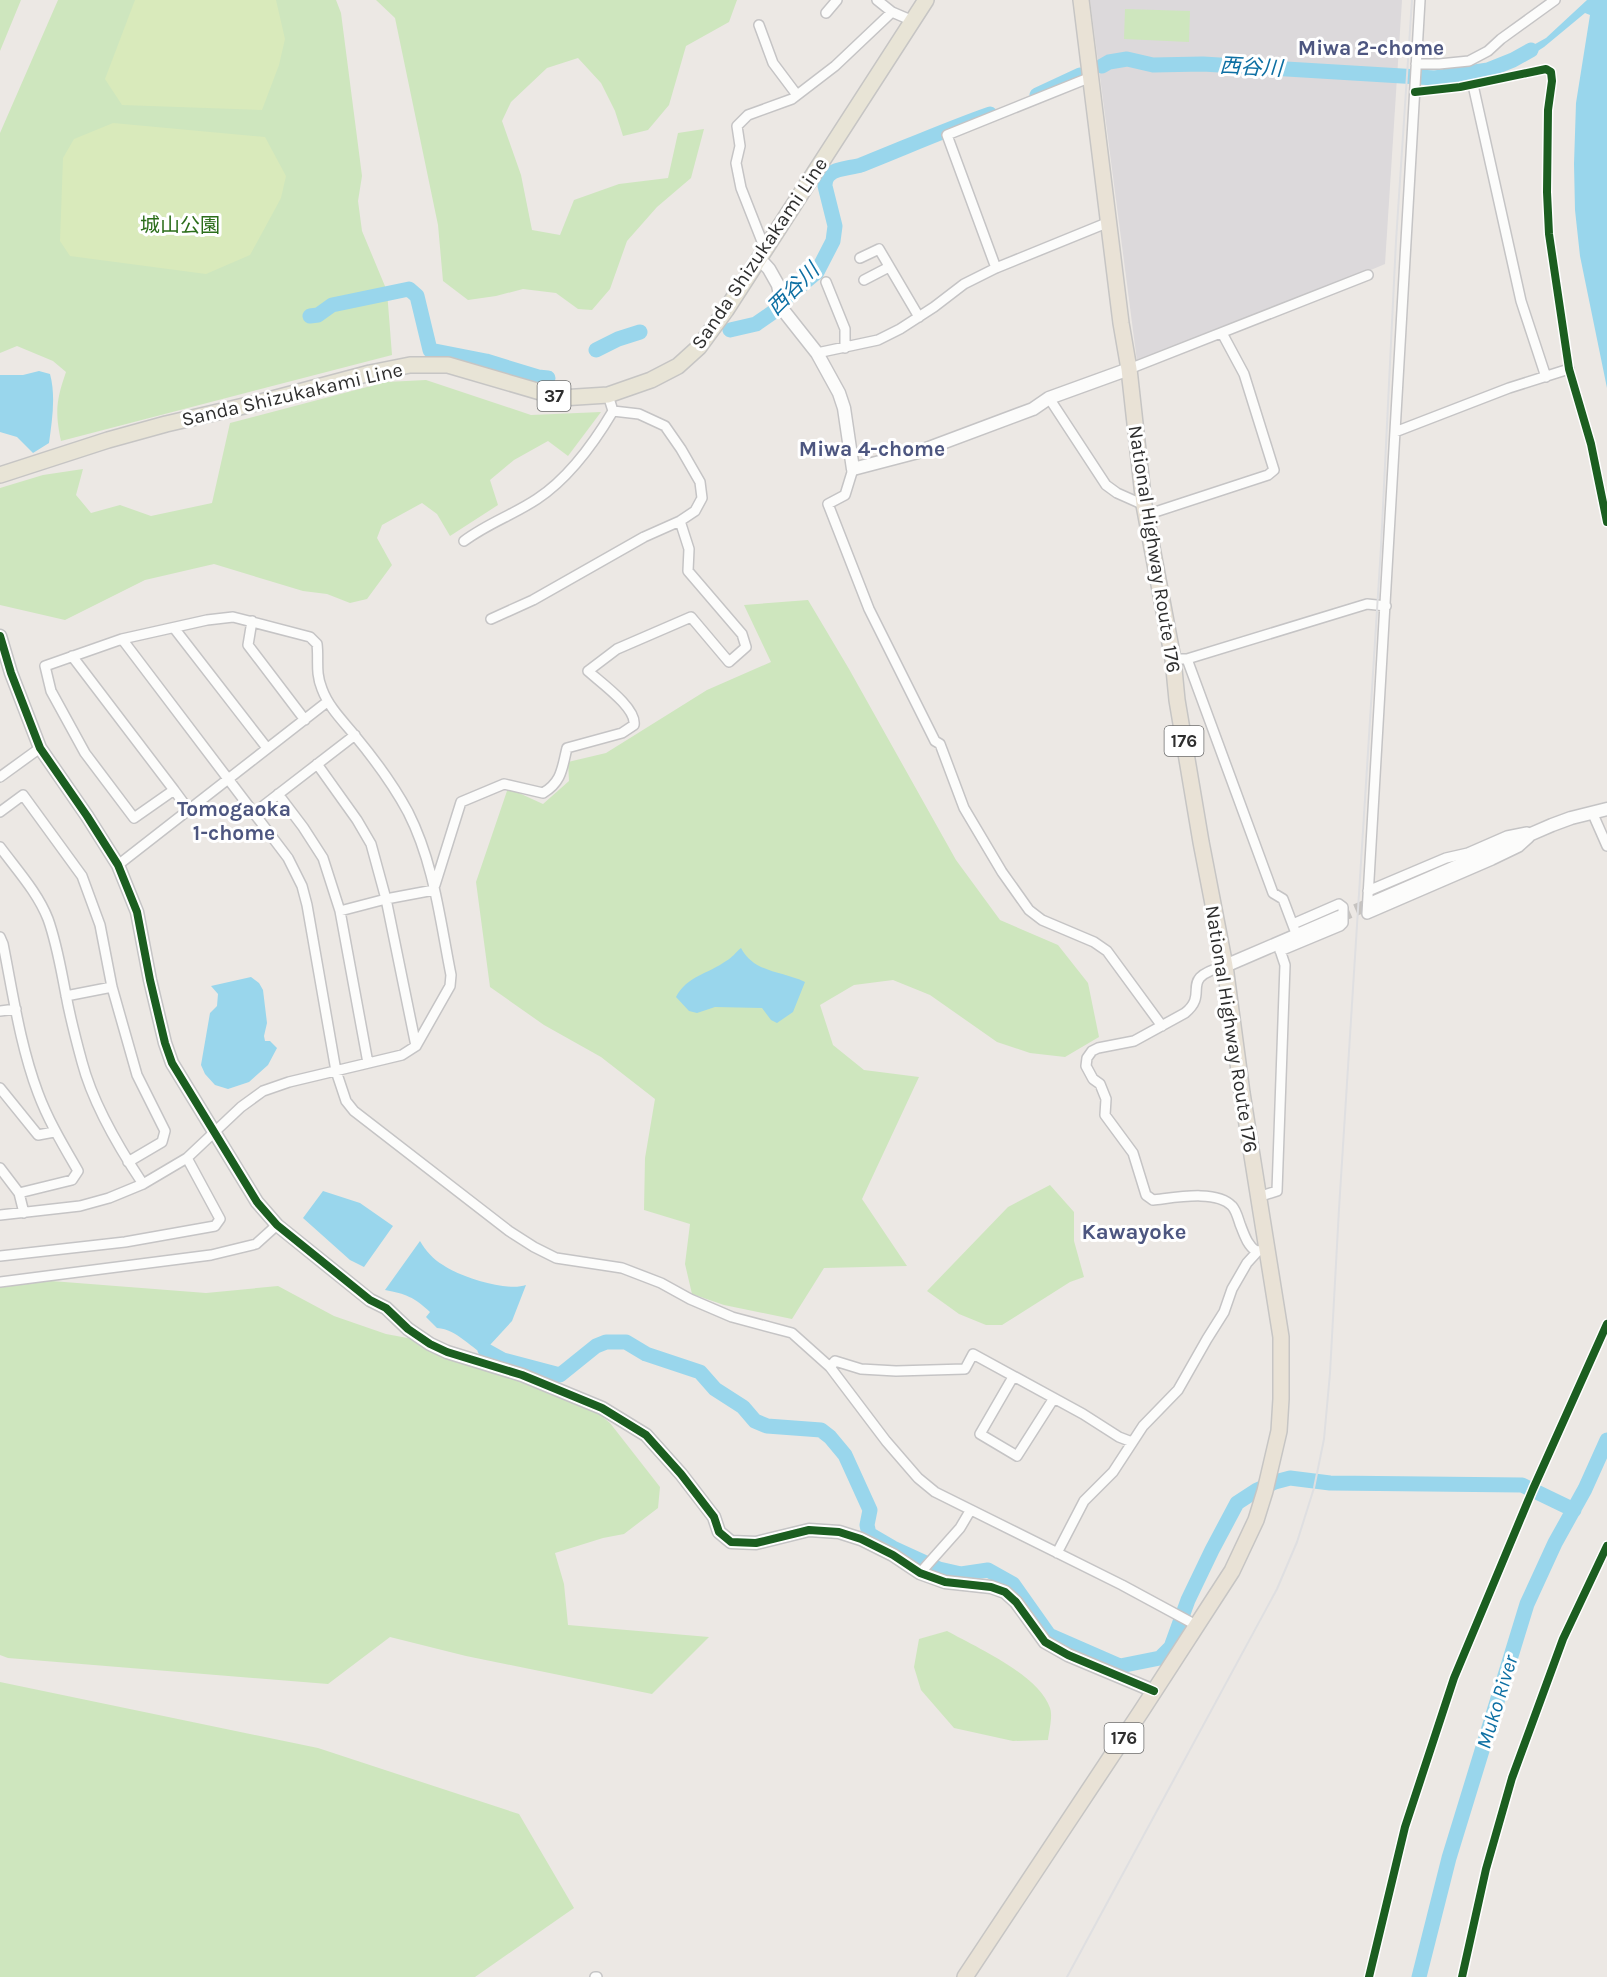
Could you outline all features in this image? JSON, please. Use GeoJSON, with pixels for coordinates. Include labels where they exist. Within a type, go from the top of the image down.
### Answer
{"type":"FeatureCollection","features":[{"type":"Feature","properties":{"kind":"highway","name":"National Highway Route 176"},"geometry":{"type":"LineString","coordinates":[[965,1977],[1154,1691],[1187,1619],[1232,1571],[1256,1520],[1279,1431],[1281,1337],[1262,1250],[1258,1197],[1225,966],[1177,700],[1180,659],[1145,510],[1081,0]]}},
{"type":"Feature","properties":{"kind":"main road","name":"Sanda Shizukakami Line"},"geometry":{"type":"LineString","coordinates":[[0,476],[166,424],[410,365],[448,365],[561,398],[608,395],[651,380],[678,366],[699,347],[926,0]]}},
{"type":"Feature","properties":{"kind":"street"},"geometry":{"type":"LineString","coordinates":[[826,13],[837,0]]}},
{"type":"Feature","properties":{"kind":"street"},"geometry":{"type":"LineString","coordinates":[[877,0],[892,12],[913,21]]}},
{"type":"Feature","properties":{"kind":"street"},"geometry":{"type":"LineString","coordinates":[[1420,0],[1386,606],[1378,704],[1369,903],[1538,831],[1571,818],[1607,808]]}},
{"type":"Feature","properties":{"kind":"street"},"geometry":{"type":"LineString","coordinates":[[1416,64],[1469,60],[1488,51],[1555,0]]}},
{"type":"Feature","properties":{"kind":"street"},"geometry":{"type":"LineString","coordinates":[[892,12],[835,66],[792,99],[748,115],[737,126],[740,146],[736,164],[741,188],[762,253],[777,285],[783,310],[817,353],[839,393],[844,408],[853,470],[845,495],[828,504],[869,609],[936,741],[940,744],[964,808],[1007,879],[1029,910],[1042,920],[1094,942],[1107,951],[1162,1026]]}},
{"type":"Feature","properties":{"kind":"street"},"geometry":{"type":"LineString","coordinates":[[759,25],[773,63],[797,95]]}},
{"type":"Feature","properties":{"kind":"street"},"geometry":{"type":"LineString","coordinates":[[996,268],[947,135],[1091,77]]}},
{"type":"Feature","properties":{"kind":"street"},"geometry":{"type":"LineString","coordinates":[[1473,85],[1521,301],[1546,377]]}},
{"type":"Feature","properties":{"kind":"street"},"geometry":{"type":"LineString","coordinates":[[817,353],[878,340],[919,317],[964,284],[996,268],[1109,222]]}},
{"type":"Feature","properties":{"kind":"street"},"geometry":{"type":"LineString","coordinates":[[860,258],[879,249],[919,317]]}},
{"type":"Feature","properties":{"kind":"street"},"geometry":{"type":"LineString","coordinates":[[864,280],[889,267]]}},
{"type":"Feature","properties":{"kind":"street"},"geometry":{"type":"LineString","coordinates":[[853,470],[918,452],[1033,409],[1049,398],[1368,275]]}},
{"type":"Feature","properties":{"kind":"street"},"geometry":{"type":"LineString","coordinates":[[826,282],[845,329],[845,348]]}},
{"type":"Feature","properties":{"kind":"street"},"geometry":{"type":"LineString","coordinates":[[1049,398],[1106,485],[1145,510],[1268,475],[1274,470],[1245,374],[1222,333]]}},
{"type":"Feature","properties":{"kind":"street"},"geometry":{"type":"LineString","coordinates":[[1395,432],[1569,369]]}},
{"type":"Feature","properties":{"kind":"street"},"geometry":{"type":"LineString","coordinates":[[464,541],[481,528],[537,499],[560,480],[598,436],[613,411],[608,395]]}},
{"type":"Feature","properties":{"kind":"street"},"geometry":{"type":"LineString","coordinates":[[491,618],[533,600],[695,511],[702,498],[700,482],[665,426],[639,414],[613,411]]}},
{"type":"Feature","properties":{"kind":"street"},"geometry":{"type":"LineString","coordinates":[[434,890],[461,802],[504,784],[543,793],[554,786],[559,779],[567,748],[622,733],[634,725],[632,712],[588,671],[617,649],[692,617],[729,662],[746,647],[742,634],[688,572],[689,549],[680,521]]}},
{"type":"Feature","properties":{"kind":"street"},"geometry":{"type":"LineString","coordinates":[[1295,930],[1283,899],[1273,893],[1180,659],[1367,604],[1386,606]]}},
{"type":"Feature","properties":{"kind":"street"},"geometry":{"type":"LineString","coordinates":[[0,1215],[80,1206],[109,1198],[143,1184],[187,1158],[215,1130],[263,1090],[402,1055],[416,1046],[450,987],[451,975],[430,867],[408,811],[374,759],[327,702],[317,670],[318,649],[315,641],[310,637],[252,621],[233,618],[207,620],[122,639],[45,666],[51,691],[85,753],[134,818],[174,790]]}},
{"type":"Feature","properties":{"kind":"street"},"geometry":{"type":"LineString","coordinates":[[252,621],[248,645],[305,720]]}},
{"type":"Feature","properties":{"kind":"street"},"geometry":{"type":"LineString","coordinates":[[174,628],[267,748]]}},
{"type":"Feature","properties":{"kind":"street"},"geometry":{"type":"LineString","coordinates":[[0,636],[11,673],[40,748],[118,865],[137,912],[165,1043],[181,1079],[215,1130],[257,1202],[277,1225],[370,1300],[386,1308],[408,1329],[430,1344],[447,1352],[522,1376],[602,1408],[646,1435],[681,1474],[714,1517],[719,1532],[731,1542],[756,1543],[809,1530],[839,1532],[861,1539],[945,1582],[991,1587],[1005,1592],[1016,1602],[1046,1642],[1068,1655],[1154,1691]]}},
{"type":"Feature","properties":{"kind":"street"},"geometry":{"type":"LineString","coordinates":[[122,639],[288,858],[302,886],[336,1071],[346,1101],[354,1111],[509,1231],[534,1247],[556,1258],[621,1268],[661,1283],[690,1299],[732,1317],[792,1333],[830,1367],[886,1441],[918,1478],[935,1492],[1187,1619]]}},
{"type":"Feature","properties":{"kind":"street"},"geometry":{"type":"LineString","coordinates":[[72,656],[188,809]]}},
{"type":"Feature","properties":{"kind":"street"},"geometry":{"type":"LineString","coordinates":[[118,865],[327,702]]}},
{"type":"Feature","properties":{"kind":"street"},"geometry":{"type":"LineString","coordinates":[[254,813],[355,735]]}},
{"type":"Feature","properties":{"kind":"street"},"geometry":{"type":"LineString","coordinates":[[0,777],[40,748]]}},
{"type":"Feature","properties":{"kind":"street"},"geometry":{"type":"LineString","coordinates":[[317,764],[357,820],[371,844],[386,899],[416,1046]]}},
{"type":"Feature","properties":{"kind":"street"},"geometry":{"type":"LineString","coordinates":[[278,794],[323,858],[340,911],[368,1063]]}},
{"type":"Feature","properties":{"kind":"street"},"geometry":{"type":"LineString","coordinates":[[0,812],[23,795],[82,876],[100,925],[112,987],[136,1075],[165,1131],[162,1142],[128,1162]]}},
{"type":"Feature","properties":{"kind":"street"},"geometry":{"type":"LineString","coordinates":[[1592,812],[1607,846]]}},
{"type":"Feature","properties":{"kind":"street"},"geometry":{"type":"LineString","coordinates":[[0,847],[32,890],[48,918],[82,1064],[106,1122],[143,1184]]}},
{"type":"Feature","properties":{"kind":"street"},"geometry":{"type":"LineString","coordinates":[[340,911],[434,890]]}},
{"type":"Feature","properties":{"kind":"street"},"geometry":{"type":"LineString","coordinates":[[1057,1553],[1084,1501],[1113,1472],[1143,1426],[1178,1390],[1224,1312],[1232,1289],[1247,1263],[1262,1250],[1249,1244],[1233,1207],[1224,1201],[1213,1197],[1186,1196],[1153,1200],[1146,1195],[1133,1153],[1105,1115],[1106,1099],[1100,1084],[1093,1079],[1086,1066],[1088,1058],[1092,1051],[1098,1048],[1134,1041],[1192,1007],[1196,999],[1197,981],[1200,975],[1209,970],[1279,948],[1340,926],[1343,923],[1344,907],[1339,904],[1295,930],[1279,948]]}},
{"type":"Feature","properties":{"kind":"street"},"geometry":{"type":"LineString","coordinates":[[1295,930],[1340,917]]}},
{"type":"Feature","properties":{"kind":"street"},"geometry":{"type":"LineString","coordinates":[[0,938],[27,1060],[38,1094],[54,1132],[78,1171],[72,1180],[20,1193]]}},
{"type":"Feature","properties":{"kind":"street"},"geometry":{"type":"LineString","coordinates":[[1258,1197],[1277,1191],[1285,965],[1279,948]]}},
{"type":"Feature","properties":{"kind":"street"},"geometry":{"type":"LineString","coordinates":[[66,996],[112,987]]}},
{"type":"Feature","properties":{"kind":"street"},"geometry":{"type":"LineString","coordinates":[[0,1011],[16,1009]]}},
{"type":"Feature","properties":{"kind":"street"},"geometry":{"type":"LineString","coordinates":[[0,1088],[38,1135],[54,1132]]}},
{"type":"Feature","properties":{"kind":"street"},"geometry":{"type":"LineString","coordinates":[[0,1256],[125,1242],[215,1226],[220,1219],[187,1158]]}},
{"type":"Feature","properties":{"kind":"street"},"geometry":{"type":"LineString","coordinates":[[0,1168],[20,1193],[24,1213]]}},
{"type":"Feature","properties":{"kind":"street"},"geometry":{"type":"LineString","coordinates":[[0,1282],[211,1255],[256,1244],[277,1225]]}},
{"type":"Feature","properties":{"kind":"street"},"geometry":{"type":"LineString","coordinates":[[830,1367],[835,1361],[861,1369],[896,1371],[965,1368],[973,1354],[1119,1437],[1132,1442]]}},
{"type":"Feature","properties":{"kind":"street"},"geometry":{"type":"LineString","coordinates":[[1013,1377],[980,1434],[999,1446],[1017,1455],[1054,1398]]}},
{"type":"Feature","properties":{"kind":"street"},"geometry":{"type":"LineString","coordinates":[[922,1570],[960,1528],[970,1511]]}},
{"type":"Feature","properties":{"kind":"shaded area"},"geometry":{"type":"Polygon","coordinates":[[[1090,0],[1402,0],[1385,264],[1309,296],[1137,361],[1090,0]]]}},
{"type":"Feature","properties":{"kind":"green space"},"geometry":{"type":"Polygon","coordinates":[[[0,0],[21,0],[0,51],[0,0]]]}},
{"type":"Feature","properties":{"kind":"green space","name":"城山公園"},"geometry":{"type":"Polygon","coordinates":[[[58,0],[336,0],[341,13],[362,176],[358,201],[362,231],[387,291],[392,355],[61,441],[57,406],[66,372],[53,361],[17,346],[0,353],[0,133],[58,0]]]}},
{"type":"Feature","properties":{"kind":"green space"},"geometry":{"type":"Polygon","coordinates":[[[135,0],[276,0],[285,39],[279,65],[262,110],[122,105],[105,79],[135,0]]]}},
{"type":"Feature","properties":{"kind":"green space"},"geometry":{"type":"Polygon","coordinates":[[[376,0],[737,0],[729,22],[686,46],[669,105],[648,130],[623,136],[615,111],[601,83],[578,58],[547,68],[511,102],[502,121],[521,175],[532,230],[560,235],[574,200],[619,184],[668,178],[678,133],[704,129],[691,178],[657,207],[627,241],[610,289],[592,310],[578,309],[556,293],[523,289],[468,300],[443,281],[438,225],[395,18],[376,0]]]}},
{"type":"Feature","properties":{"kind":"green space"},"geometry":{"type":"Polygon","coordinates":[[[1125,9],[1190,11],[1189,42],[1124,39],[1125,9]]]}},
{"type":"Feature","properties":{"kind":"green space"},"geometry":{"type":"Polygon","coordinates":[[[113,123],[265,137],[286,176],[281,198],[250,255],[206,274],[70,256],[60,241],[63,158],[74,139],[113,123]]]}},
{"type":"Feature","properties":{"kind":"green space"},"geometry":{"type":"Polygon","coordinates":[[[426,380],[531,415],[601,412],[568,456],[548,441],[514,460],[490,480],[498,505],[450,536],[437,514],[422,503],[382,525],[377,538],[392,565],[367,599],[350,603],[327,594],[303,591],[214,564],[145,580],[65,620],[0,605],[0,488],[43,475],[83,469],[76,495],[91,513],[120,505],[151,516],[212,503],[230,423],[386,382],[426,380]]]}},
{"type":"Feature","properties":{"kind":"green space"},"geometry":{"type":"Polygon","coordinates":[[[808,600],[956,860],[1000,920],[1058,945],[1088,983],[1099,1037],[1065,1057],[1030,1053],[997,1042],[930,995],[893,980],[854,985],[820,1005],[833,1045],[864,1070],[919,1077],[862,1199],[907,1266],[824,1268],[792,1319],[724,1305],[692,1294],[685,1264],[690,1224],[644,1210],[645,1158],[655,1099],[601,1057],[544,1025],[490,987],[476,882],[508,788],[543,804],[569,781],[568,762],[606,753],[707,690],[771,662],[744,605],[808,600]]]}},
{"type":"Feature","properties":{"kind":"green space"},"geometry":{"type":"Polygon","coordinates":[[[1050,1185],[1074,1212],[1074,1241],[1084,1277],[1070,1282],[1002,1325],[986,1325],[959,1314],[927,1291],[1008,1207],[1050,1185]]]}},
{"type":"Feature","properties":{"kind":"green space"},"geometry":{"type":"Polygon","coordinates":[[[0,1277],[206,1293],[278,1286],[334,1316],[386,1334],[440,1344],[549,1375],[610,1423],[660,1487],[658,1508],[624,1534],[555,1553],[564,1584],[568,1625],[709,1637],[652,1694],[466,1656],[390,1637],[328,1684],[8,1658],[0,1655],[0,1277]]]}},
{"type":"Feature","properties":{"kind":"green space"},"geometry":{"type":"Polygon","coordinates":[[[947,1631],[1005,1663],[1033,1684],[1044,1696],[1051,1711],[1048,1740],[1013,1741],[954,1728],[921,1690],[914,1667],[919,1639],[947,1631]]]}},
{"type":"Feature","properties":{"kind":"green space"},"geometry":{"type":"Polygon","coordinates":[[[0,1682],[318,1748],[519,1814],[574,1908],[475,1977],[0,1977],[0,1682]]]}},
{"type":"Feature","properties":{"kind":"water"},"geometry":{"type":"Polygon","coordinates":[[[1587,0],[1607,0],[1607,388],[1580,256],[1575,210],[1576,103],[1590,15],[1585,13],[1544,47],[1515,66],[1512,57],[1546,38],[1587,0]]]}},
{"type":"Feature","properties":{"kind":"water"},"geometry":{"type":"Polygon","coordinates":[[[39,371],[50,374],[53,408],[49,443],[33,453],[17,437],[0,432],[0,375],[23,375],[39,371]]]}},
{"type":"Feature","properties":{"kind":"water"},"geometry":{"type":"Polygon","coordinates":[[[741,948],[753,962],[761,967],[805,982],[793,1012],[777,1023],[771,1020],[762,1008],[715,1007],[697,1013],[689,1011],[676,997],[686,984],[728,960],[741,948]]]}},
{"type":"Feature","properties":{"kind":"water"},"geometry":{"type":"Polygon","coordinates":[[[251,977],[259,983],[263,990],[267,1023],[265,1041],[270,1041],[277,1048],[268,1065],[249,1082],[228,1089],[215,1085],[205,1074],[201,1065],[210,1013],[217,1006],[218,994],[211,986],[251,977]]]}},
{"type":"Feature","properties":{"kind":"water"},"geometry":{"type":"Polygon","coordinates":[[[323,1191],[360,1203],[393,1226],[364,1267],[350,1260],[303,1218],[323,1191]]]}},
{"type":"Feature","properties":{"kind":"water"},"geometry":{"type":"Polygon","coordinates":[[[420,1241],[436,1260],[460,1274],[507,1287],[526,1285],[512,1321],[490,1345],[490,1357],[451,1332],[437,1328],[426,1317],[430,1312],[419,1303],[404,1295],[385,1290],[420,1241]]]}},
{"type":"Feature","properties":{"kind":"waterway","name":"西谷川"},"geometry":{"type":"LineString","coordinates":[[1102,66],[1109,62],[1127,59],[1153,65],[1203,64],[1435,78],[1488,70],[1531,50]]}},
{"type":"Feature","properties":{"kind":"waterway","name":"西谷川"},"geometry":{"type":"LineString","coordinates":[[1037,95],[1080,75]]}},
{"type":"Feature","properties":{"kind":"waterway","name":"西谷川"},"geometry":{"type":"LineString","coordinates":[[730,330],[756,324],[776,310],[787,297],[817,272],[833,241],[835,226],[825,186],[830,174],[861,165],[990,114]]}},
{"type":"Feature","properties":{"kind":"waterway","name":"西谷川"},"geometry":{"type":"LineString","coordinates":[[310,316],[318,315],[332,305],[409,289],[417,296],[430,350],[486,361],[548,378]]}},
{"type":"Feature","properties":{"kind":"waterway","name":"西谷川"},"geometry":{"type":"LineString","coordinates":[[596,350],[618,339],[640,332]]}},
{"type":"Feature","properties":{"kind":"waterway"},"geometry":{"type":"LineString","coordinates":[[485,1350],[503,1360],[560,1375],[596,1346],[606,1342],[626,1342],[646,1354],[700,1372],[715,1389],[743,1407],[755,1421],[767,1426],[821,1430],[845,1455],[870,1510],[867,1525],[869,1534],[939,1569],[961,1574],[988,1570],[1013,1584],[1049,1635],[1120,1666],[1160,1658],[1171,1647],[1188,1600],[1237,1503],[1275,1482],[1290,1478],[1330,1483],[1522,1485],[1574,1510]]}},
{"type":"Feature","properties":{"kind":"waterway","name":"Muko River"},"geometry":{"type":"LineString","coordinates":[[1419,1977],[1449,1858],[1527,1604],[1607,1440]]}},
{"type":"Feature","properties":{"kind":"tunnel"},"geometry":{"type":"LineString","coordinates":[[1339,917],[1372,903]]}},
{"type":"Feature","properties":{"kind":"railway"},"geometry":{"type":"LineString","coordinates":[[1067,1977],[1277,1589],[1297,1542],[1314,1488],[1324,1439],[1381,547],[1396,241],[1412,0]]}},
{"type":"Feature","properties":{"kind":"cycle path"},"geometry":{"type":"LineString","coordinates":[[1415,92],[1460,87],[1546,69],[1551,72],[1548,110],[1549,234],[1569,369],[1591,444],[1607,522]]}},
{"type":"Feature","properties":{"kind":"cycle path"},"geometry":{"type":"LineString","coordinates":[[0,636],[11,673],[40,748],[118,865],[137,912],[150,980],[172,1063],[257,1202],[277,1225],[370,1300],[386,1308],[408,1329],[430,1344],[447,1352],[522,1375],[602,1408],[646,1435],[681,1474],[714,1517],[719,1532],[731,1542],[756,1543],[809,1530],[839,1532],[861,1539],[893,1555],[920,1573],[945,1582],[991,1587],[1005,1592],[1016,1602],[1045,1642],[1068,1655],[1154,1691]]}},
{"type":"Feature","properties":{"kind":"cycle path"},"geometry":{"type":"LineString","coordinates":[[1369,1977],[1405,1827],[1454,1678],[1533,1489],[1607,1324]]}},
{"type":"Feature","properties":{"kind":"cycle path"},"geometry":{"type":"LineString","coordinates":[[1462,1977],[1486,1869],[1512,1778],[1563,1639],[1607,1546]]}},
{"type":"Feature","properties":{"kind":"district","name":"Miwa 2-chome"},"geometry":{"type":"Point","coordinates":[1371,48]}},
{"type":"Feature","properties":{"kind":"district","name":"Miwa 4-chome"},"geometry":{"type":"Point","coordinates":[872,449]}},
{"type":"Feature","properties":{"kind":"district","name":"Tomogaoka 1-chome"},"geometry":{"type":"Point","coordinates":[234,821]}},
{"type":"Feature","properties":{"kind":"district","name":"Kawayoke"},"geometry":{"type":"Point","coordinates":[1134,1231]}}]}
